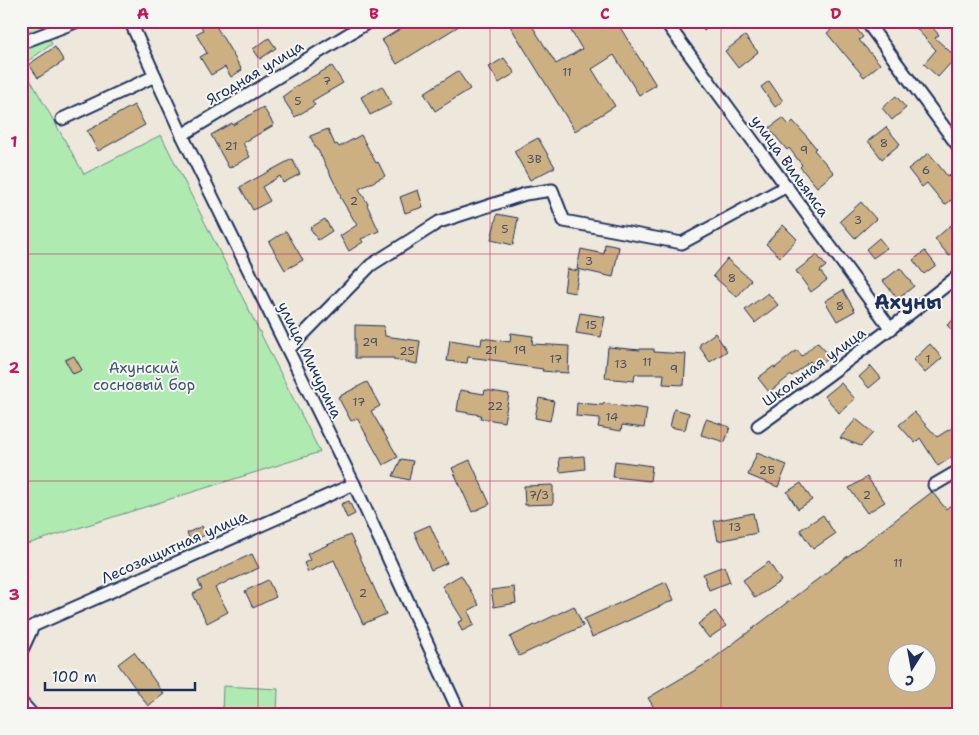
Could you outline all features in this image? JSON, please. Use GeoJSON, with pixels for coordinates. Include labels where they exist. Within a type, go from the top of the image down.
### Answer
{"type":"FeatureCollection","features":[{"type":"Feature","properties":{"kind":"street"},"geometry":{"type":"LineString","coordinates":[[21,44],[78,21]]}},
{"type":"Feature","properties":{"kind":"street","name":"улица Мичурина"},"geometry":{"type":"LineString","coordinates":[[130,21],[182,134],[354,484],[460,714]]}},
{"type":"Feature","properties":{"kind":"street","name":"Ягодная улица"},"geometry":{"type":"LineString","coordinates":[[182,134],[370,21]]}},
{"type":"Feature","properties":{"kind":"street","name":"улица Вильямса"},"geometry":{"type":"LineString","coordinates":[[665,21],[891,328]]}},
{"type":"Feature","properties":{"kind":"street"},"geometry":{"type":"LineString","coordinates":[[866,21],[958,146]]}},
{"type":"Feature","properties":{"kind":"street"},"geometry":{"type":"LineString","coordinates":[[62,119],[155,76]]}},
{"type":"Feature","properties":{"kind":"street"},"geometry":{"type":"LineString","coordinates":[[288,350],[371,265],[439,222],[525,194],[552,190],[564,221],[682,243],[787,186]]}},
{"type":"Feature","properties":{"kind":"street","name":"Школьная улица"},"geometry":{"type":"LineString","coordinates":[[758,426],[838,369],[958,276]]}},
{"type":"Feature","properties":{"kind":"street"},"geometry":{"type":"LineString","coordinates":[[934,485],[958,471]]}},
{"type":"Feature","properties":{"kind":"street","name":"Лесозащитная улица"},"geometry":{"type":"LineString","coordinates":[[21,652],[32,626],[354,484]]}},
{"type":"Feature","properties":{"kind":"street"},"geometry":{"type":"LineString","coordinates":[[21,702],[32,714]]}},
{"type":"Feature","properties":{"kind":"green space","name":"Ахунский сосновый бор"},"geometry":{"type":"Polygon","coordinates":[[[21,21],[39,21],[52,44],[22,65],[84,174],[161,135],[320,452],[21,546],[21,21]]]}},
{"type":"Feature","properties":{"kind":"green space"},"geometry":{"type":"Polygon","coordinates":[[[223,686],[278,689],[277,714],[222,714],[223,686]]]}},
{"type":"Feature","properties":{"kind":"building"},"geometry":{"type":"Polygon","coordinates":[[[198,21],[213,21],[242,70],[231,77],[225,67],[211,75],[200,57],[207,53],[196,34],[203,30],[198,21]]]}},
{"type":"Feature","properties":{"kind":"building"},"geometry":{"type":"Polygon","coordinates":[[[413,21],[467,21],[397,64],[382,40],[413,21]]]}},
{"type":"Feature","properties":{"kind":"building"},"geometry":{"type":"Polygon","coordinates":[[[507,21],[529,21],[556,64],[582,49],[565,21],[616,21],[656,85],[639,95],[614,55],[592,69],[615,106],[575,131],[507,21]]]}},
{"type":"Feature","properties":{"kind":"building"},"geometry":{"type":"Polygon","coordinates":[[[696,21],[716,21],[704,31],[696,21]]]}},
{"type":"Feature","properties":{"kind":"building"},"geometry":{"type":"Polygon","coordinates":[[[842,21],[850,21],[863,37],[859,40],[880,64],[864,77],[827,33],[842,21]]]}},
{"type":"Feature","properties":{"kind":"building"},"geometry":{"type":"Polygon","coordinates":[[[927,21],[939,35],[935,38],[956,57],[938,77],[924,64],[936,50],[915,27],[927,21]]]}},
{"type":"Feature","properties":{"kind":"building"},"geometry":{"type":"Polygon","coordinates":[[[745,36],[758,52],[738,68],[725,51],[745,36]]]}},
{"type":"Feature","properties":{"kind":"building"},"geometry":{"type":"Polygon","coordinates":[[[269,38],[276,48],[260,59],[253,49],[269,38]]]}},
{"type":"Feature","properties":{"kind":"building"},"geometry":{"type":"Polygon","coordinates":[[[55,47],[64,61],[38,78],[29,64],[55,47]]]}},
{"type":"Feature","properties":{"kind":"building"},"geometry":{"type":"Polygon","coordinates":[[[504,58],[515,73],[499,83],[489,67],[504,58]]]}},
{"type":"Feature","properties":{"kind":"building"},"geometry":{"type":"Polygon","coordinates":[[[332,66],[343,83],[312,101],[315,105],[295,117],[282,97],[301,83],[332,66]]]}},
{"type":"Feature","properties":{"kind":"building"},"geometry":{"type":"Polygon","coordinates":[[[458,71],[470,89],[435,111],[424,93],[458,71]]]}},
{"type":"Feature","properties":{"kind":"building"},"geometry":{"type":"Polygon","coordinates":[[[769,81],[783,101],[775,107],[761,87],[769,81]]]}},
{"type":"Feature","properties":{"kind":"building"},"geometry":{"type":"Polygon","coordinates":[[[382,86],[392,104],[370,115],[361,97],[382,86]]]}},
{"type":"Feature","properties":{"kind":"building"},"geometry":{"type":"Polygon","coordinates":[[[896,96],[906,108],[892,120],[882,108],[896,96]]]}},
{"type":"Feature","properties":{"kind":"building"},"geometry":{"type":"Polygon","coordinates":[[[134,105],[145,125],[98,151],[87,131],[134,105]]]}},
{"type":"Feature","properties":{"kind":"building"},"geometry":{"type":"Polygon","coordinates":[[[263,107],[274,125],[243,143],[250,157],[229,168],[211,135],[232,123],[233,125],[263,107]]]}},
{"type":"Feature","properties":{"kind":"building"},"geometry":{"type":"Polygon","coordinates":[[[783,118],[789,125],[793,121],[834,173],[817,187],[800,167],[802,165],[789,148],[787,150],[769,128],[783,118]]]}},
{"type":"Feature","properties":{"kind":"building"},"geometry":{"type":"Polygon","coordinates":[[[886,127],[900,144],[882,159],[868,141],[886,127]]]}},
{"type":"Feature","properties":{"kind":"building"},"geometry":{"type":"Polygon","coordinates":[[[328,129],[335,145],[337,144],[339,147],[361,135],[385,176],[359,189],[368,204],[379,231],[361,239],[363,242],[349,251],[340,236],[357,225],[340,197],[310,136],[328,129]]]}},
{"type":"Feature","properties":{"kind":"building"},"geometry":{"type":"Polygon","coordinates":[[[538,138],[555,167],[530,180],[514,151],[538,138]]]}},
{"type":"Feature","properties":{"kind":"building"},"geometry":{"type":"Polygon","coordinates":[[[929,153],[948,177],[950,175],[958,185],[958,209],[951,200],[945,205],[927,183],[922,187],[908,169],[929,153]]]}},
{"type":"Feature","properties":{"kind":"building"},"geometry":{"type":"Polygon","coordinates":[[[292,159],[300,174],[283,183],[280,176],[262,187],[270,201],[253,210],[240,187],[292,159]]]}},
{"type":"Feature","properties":{"kind":"building"},"geometry":{"type":"Polygon","coordinates":[[[418,190],[423,207],[405,213],[400,197],[418,190]]]}},
{"type":"Feature","properties":{"kind":"building"},"geometry":{"type":"Polygon","coordinates":[[[861,202],[876,219],[855,238],[840,221],[861,202]]]}},
{"type":"Feature","properties":{"kind":"building"},"geometry":{"type":"Polygon","coordinates":[[[497,214],[518,218],[513,245],[491,240],[497,214]]]}},
{"type":"Feature","properties":{"kind":"building"},"geometry":{"type":"Polygon","coordinates":[[[325,219],[332,231],[318,240],[310,228],[325,219]]]}},
{"type":"Feature","properties":{"kind":"building"},"geometry":{"type":"Polygon","coordinates":[[[958,219],[958,248],[949,256],[935,239],[958,219]]]}},
{"type":"Feature","properties":{"kind":"building"},"geometry":{"type":"Polygon","coordinates":[[[783,225],[797,239],[780,257],[766,244],[783,225]]]}},
{"type":"Feature","properties":{"kind":"building"},"geometry":{"type":"Polygon","coordinates":[[[286,231],[303,260],[285,270],[269,242],[286,231]]]}},
{"type":"Feature","properties":{"kind":"building"},"geometry":{"type":"Polygon","coordinates":[[[879,238],[887,248],[873,258],[866,249],[879,238]]]}},
{"type":"Feature","properties":{"kind":"building"},"geometry":{"type":"Polygon","coordinates":[[[605,244],[619,247],[613,277],[577,269],[581,249],[604,254],[605,244]]]}},
{"type":"Feature","properties":{"kind":"building"},"geometry":{"type":"Polygon","coordinates":[[[925,251],[936,265],[924,274],[913,260],[925,251]]]}},
{"type":"Feature","properties":{"kind":"building"},"geometry":{"type":"Polygon","coordinates":[[[817,255],[826,266],[820,271],[827,280],[811,292],[796,271],[817,255]]]}},
{"type":"Feature","properties":{"kind":"building"},"geometry":{"type":"Polygon","coordinates":[[[727,259],[751,280],[737,297],[713,276],[727,259]]]}},
{"type":"Feature","properties":{"kind":"building"},"geometry":{"type":"Polygon","coordinates":[[[900,268],[914,286],[898,299],[883,281],[900,268]]]}},
{"type":"Feature","properties":{"kind":"building"},"geometry":{"type":"Polygon","coordinates":[[[567,269],[579,271],[575,293],[564,291],[567,269]]]}},
{"type":"Feature","properties":{"kind":"building"},"geometry":{"type":"Polygon","coordinates":[[[843,290],[855,311],[837,321],[825,301],[843,290]]]}},
{"type":"Feature","properties":{"kind":"building"},"geometry":{"type":"Polygon","coordinates":[[[768,293],[778,305],[755,323],[745,310],[768,293]]]}},
{"type":"Feature","properties":{"kind":"building"},"geometry":{"type":"Polygon","coordinates":[[[580,313],[605,317],[601,337],[576,333],[580,313]]]}},
{"type":"Feature","properties":{"kind":"building"},"geometry":{"type":"Polygon","coordinates":[[[958,316],[958,337],[947,325],[958,316]]]}},
{"type":"Feature","properties":{"kind":"building"},"geometry":{"type":"Polygon","coordinates":[[[355,325],[384,326],[385,336],[420,341],[417,364],[394,360],[394,358],[355,358],[355,325]]]}},
{"type":"Feature","properties":{"kind":"building"},"geometry":{"type":"Polygon","coordinates":[[[511,333],[533,336],[532,344],[569,346],[568,373],[542,371],[543,369],[507,364],[507,362],[468,357],[467,363],[447,361],[450,340],[481,345],[482,338],[510,342],[511,333]]]}},
{"type":"Feature","properties":{"kind":"building"},"geometry":{"type":"Polygon","coordinates":[[[715,333],[727,351],[710,362],[700,348],[700,344],[715,333]]]}},
{"type":"Feature","properties":{"kind":"building"},"geometry":{"type":"Polygon","coordinates":[[[817,342],[830,356],[817,368],[810,361],[769,392],[758,378],[774,366],[775,368],[797,350],[802,356],[817,342]]]}},
{"type":"Feature","properties":{"kind":"building"},"geometry":{"type":"Polygon","coordinates":[[[930,344],[942,358],[925,373],[913,360],[930,344]]]}},
{"type":"Feature","properties":{"kind":"building"},"geometry":{"type":"Polygon","coordinates":[[[608,347],[640,350],[654,349],[654,352],[686,354],[684,385],[663,384],[664,374],[635,374],[634,381],[605,378],[608,347]]]}},
{"type":"Feature","properties":{"kind":"building"},"geometry":{"type":"Polygon","coordinates":[[[74,356],[82,370],[73,374],[65,360],[74,356]]]}},
{"type":"Feature","properties":{"kind":"building"},"geometry":{"type":"Polygon","coordinates":[[[871,366],[881,378],[869,388],[859,377],[871,366]]]}},
{"type":"Feature","properties":{"kind":"building"},"geometry":{"type":"Polygon","coordinates":[[[367,382],[380,406],[371,411],[398,457],[383,465],[357,418],[351,421],[338,397],[367,382]]]}},
{"type":"Feature","properties":{"kind":"building"},"geometry":{"type":"Polygon","coordinates":[[[841,383],[855,399],[839,413],[825,396],[841,383]]]}},
{"type":"Feature","properties":{"kind":"building"},"geometry":{"type":"Polygon","coordinates":[[[460,390],[484,394],[485,390],[509,394],[504,422],[480,418],[481,415],[457,411],[460,390]]]}},
{"type":"Feature","properties":{"kind":"building"},"geometry":{"type":"Polygon","coordinates":[[[539,398],[554,401],[550,421],[535,418],[539,398]]]}},
{"type":"Feature","properties":{"kind":"building"},"geometry":{"type":"Polygon","coordinates":[[[577,403],[603,405],[603,403],[647,409],[644,428],[622,425],[621,431],[598,427],[600,418],[576,416],[577,403]]]}},
{"type":"Feature","properties":{"kind":"building"},"geometry":{"type":"Polygon","coordinates":[[[674,409],[689,413],[685,430],[670,427],[674,409]]]}},
{"type":"Feature","properties":{"kind":"building"},"geometry":{"type":"Polygon","coordinates":[[[914,412],[937,437],[958,424],[958,453],[938,466],[920,438],[915,443],[899,425],[914,412]]]}},
{"type":"Feature","properties":{"kind":"building"},"geometry":{"type":"Polygon","coordinates":[[[706,419],[730,427],[725,442],[701,435],[706,419]]]}},
{"type":"Feature","properties":{"kind":"building"},"geometry":{"type":"Polygon","coordinates":[[[856,419],[873,433],[861,446],[840,438],[856,419]]]}},
{"type":"Feature","properties":{"kind":"building"},"geometry":{"type":"Polygon","coordinates":[[[757,453],[787,465],[778,487],[748,475],[757,453]]]}},
{"type":"Feature","properties":{"kind":"building"},"geometry":{"type":"Polygon","coordinates":[[[584,456],[585,469],[560,472],[559,458],[584,456]]]}},
{"type":"Feature","properties":{"kind":"building"},"geometry":{"type":"Polygon","coordinates":[[[401,459],[413,461],[409,480],[393,476],[401,459]]]}},
{"type":"Feature","properties":{"kind":"building"},"geometry":{"type":"Polygon","coordinates":[[[470,460],[490,504],[472,512],[452,468],[470,460]]]}},
{"type":"Feature","properties":{"kind":"building"},"geometry":{"type":"Polygon","coordinates":[[[615,461],[652,466],[650,481],[613,477],[615,461]]]}},
{"type":"Feature","properties":{"kind":"building"},"geometry":{"type":"Polygon","coordinates":[[[867,477],[885,502],[867,513],[849,488],[867,477]]]}},
{"type":"Feature","properties":{"kind":"building"},"geometry":{"type":"Polygon","coordinates":[[[801,483],[812,500],[798,509],[787,492],[801,483]]]}},
{"type":"Feature","properties":{"kind":"building"},"geometry":{"type":"Polygon","coordinates":[[[553,485],[553,504],[525,505],[524,486],[553,485]]]}},
{"type":"Feature","properties":{"kind":"building"},"geometry":{"type":"Polygon","coordinates":[[[932,492],[946,509],[958,499],[958,714],[658,714],[648,698],[709,662],[932,492]]]}},
{"type":"Feature","properties":{"kind":"building"},"geometry":{"type":"Polygon","coordinates":[[[349,501],[355,514],[347,518],[341,504],[349,501]]]}},
{"type":"Feature","properties":{"kind":"building"},"geometry":{"type":"Polygon","coordinates":[[[753,513],[757,533],[718,541],[714,521],[753,513]]]}},
{"type":"Feature","properties":{"kind":"building"},"geometry":{"type":"Polygon","coordinates":[[[823,515],[835,534],[813,549],[800,530],[823,515]]]}},
{"type":"Feature","properties":{"kind":"building"},"geometry":{"type":"Polygon","coordinates":[[[430,525],[447,563],[431,570],[414,532],[430,525]]]}},
{"type":"Feature","properties":{"kind":"building"},"geometry":{"type":"Polygon","coordinates":[[[202,526],[205,535],[191,542],[187,533],[202,526]]]}},
{"type":"Feature","properties":{"kind":"building"},"geometry":{"type":"Polygon","coordinates":[[[350,535],[386,614],[363,624],[334,560],[308,572],[304,563],[310,560],[307,554],[350,535]]]}},
{"type":"Feature","properties":{"kind":"building"},"geometry":{"type":"Polygon","coordinates":[[[252,554],[259,568],[215,588],[228,612],[207,623],[193,594],[202,589],[198,581],[252,554]]]}},
{"type":"Feature","properties":{"kind":"building"},"geometry":{"type":"Polygon","coordinates":[[[769,562],[781,581],[755,598],[743,580],[769,562]]]}},
{"type":"Feature","properties":{"kind":"building"},"geometry":{"type":"Polygon","coordinates":[[[724,566],[730,582],[709,590],[703,574],[724,566]]]}},
{"type":"Feature","properties":{"kind":"building"},"geometry":{"type":"Polygon","coordinates":[[[461,575],[479,605],[468,611],[474,625],[462,631],[458,622],[463,620],[442,586],[461,575]]]}},
{"type":"Feature","properties":{"kind":"building"},"geometry":{"type":"Polygon","coordinates":[[[268,580],[276,597],[253,608],[245,591],[268,580]]]}},
{"type":"Feature","properties":{"kind":"building"},"geometry":{"type":"Polygon","coordinates":[[[666,582],[674,600],[592,637],[584,619],[666,582]]]}},
{"type":"Feature","properties":{"kind":"building"},"geometry":{"type":"Polygon","coordinates":[[[514,587],[516,603],[494,607],[491,590],[514,587]]]}},
{"type":"Feature","properties":{"kind":"building"},"geometry":{"type":"Polygon","coordinates":[[[574,606],[583,626],[519,656],[510,637],[574,606]]]}},
{"type":"Feature","properties":{"kind":"building"},"geometry":{"type":"Polygon","coordinates":[[[715,611],[726,626],[709,638],[698,624],[715,611]]]}},
{"type":"Feature","properties":{"kind":"building"},"geometry":{"type":"Polygon","coordinates":[[[134,652],[164,694],[148,706],[118,664],[134,652]]]}},
{"type":"Feature","properties":{"kind":"district","name":"Ахуны"},"geometry":{"type":"Point","coordinates":[908,302]}}]}
